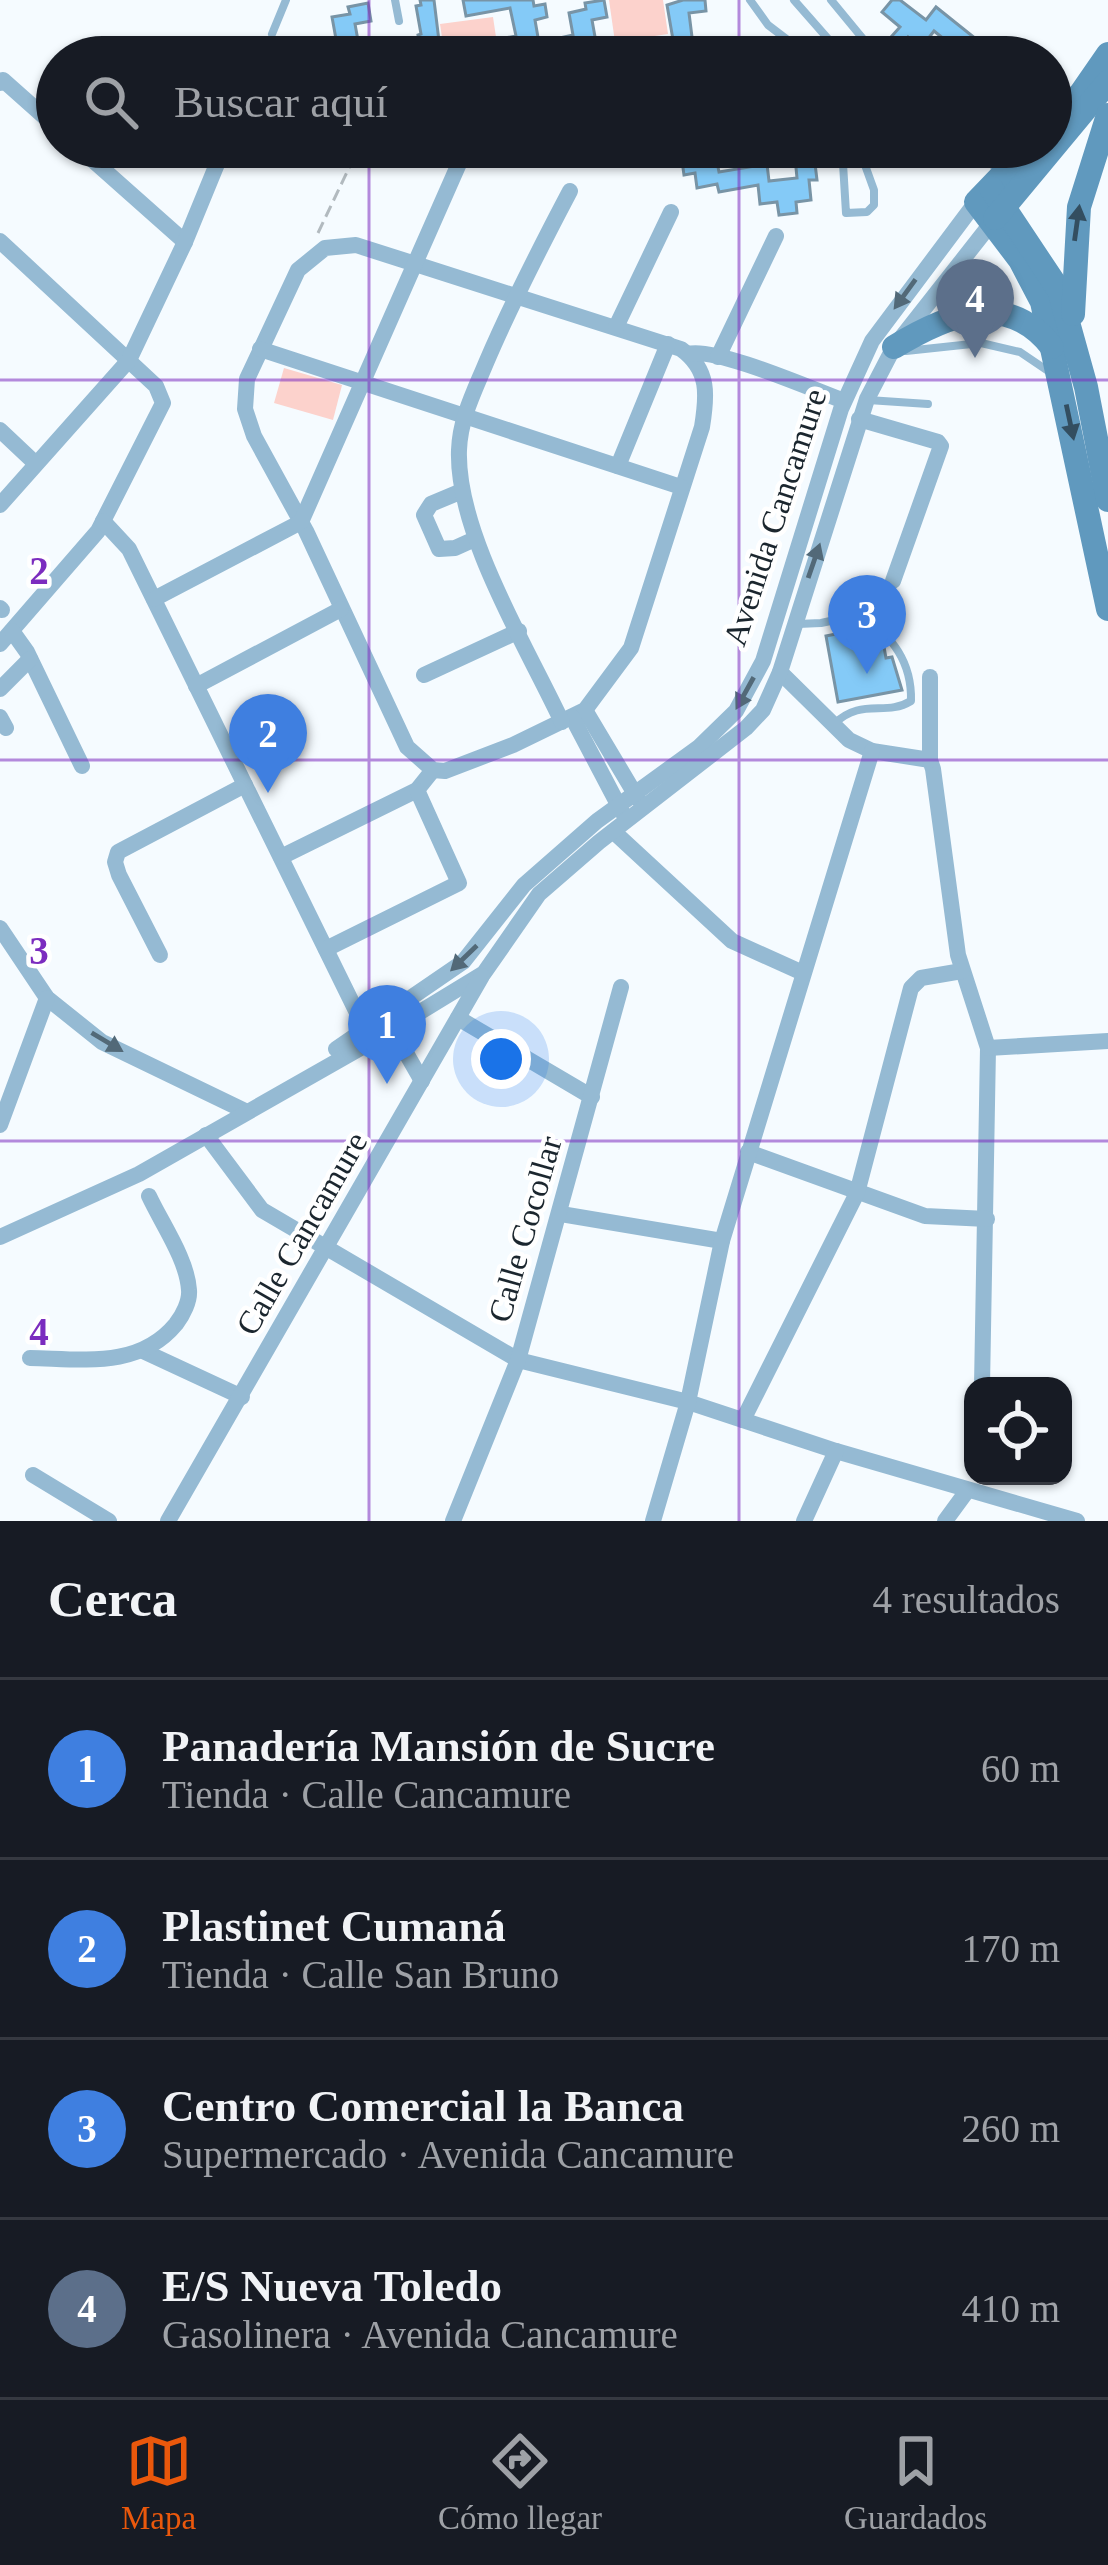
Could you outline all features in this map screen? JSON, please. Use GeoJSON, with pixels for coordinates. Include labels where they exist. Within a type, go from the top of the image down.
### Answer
{"type":"FeatureCollection","features":[{"type":"Feature","properties":{"kind":"main road"},"geometry":{"type":"LineString","coordinates":[[1072,102],[1108,54]]}},
{"type":"Feature","properties":{"kind":"main road","name":"Avenida Cancamure"},"geometry":{"type":"LineString","coordinates":[[1072,128],[1108,82]]}},
{"type":"Feature","properties":{"kind":"main road"},"geometry":{"type":"LineString","coordinates":[[1108,115],[1079,207],[1061,380],[1108,609]]}},
{"type":"Feature","properties":{"kind":"main road","name":"Avenida Cancamure"},"geometry":{"type":"LineString","coordinates":[[993,198],[1015,168]]}},
{"type":"Feature","properties":{"kind":"main road","name":"Avenida Cancamure"},"geometry":{"type":"LineString","coordinates":[[993,198],[1035,168]]}},
{"type":"Feature","properties":{"kind":"main road"},"geometry":{"type":"LineString","coordinates":[[993,198],[1059,290],[1064,343],[1108,500]]}},
{"type":"Feature","properties":{"kind":"main road"},"geometry":{"type":"LineString","coordinates":[[889,355],[935,322],[959,313],[1018,321],[1064,343]]}},
{"type":"Feature","properties":{"kind":"street"},"geometry":{"type":"LineString","coordinates":[[2,81],[36,110]]}},
{"type":"Feature","properties":{"kind":"street"},"geometry":{"type":"LineString","coordinates":[[102,168],[185,242]]}},
{"type":"Feature","properties":{"kind":"street"},"geometry":{"type":"LineString","coordinates":[[0,505],[129,360],[215,168]]}},
{"type":"Feature","properties":{"kind":"street"},"geometry":{"type":"LineString","coordinates":[[154,599],[301,522],[457,168]]}},
{"type":"Feature","properties":{"kind":"street"},"geometry":{"type":"LineString","coordinates":[[570,191],[514,297],[463,417],[462,491],[476,539],[519,631],[610,769],[640,801]]}},
{"type":"Feature","properties":{"kind":"street","name":"Avenida Cancamure"},"geometry":{"type":"LineString","coordinates":[[640,801],[746,728],[763,710],[780,672],[867,399],[889,355],[993,198]]}},
{"type":"Feature","properties":{"kind":"street","name":"Avenida Cancamure"},"geometry":{"type":"LineString","coordinates":[[0,1237],[139,1174],[206,1135],[241,1108],[484,973],[539,894],[736,711],[763,661],[844,401],[872,341],[993,198]]}},
{"type":"Feature","properties":{"kind":"street"},"geometry":{"type":"LineString","coordinates":[[616,327],[671,212]]}},
{"type":"Feature","properties":{"kind":"street"},"geometry":{"type":"LineString","coordinates":[[718,357],[776,236]]}},
{"type":"Feature","properties":{"kind":"street"},"geometry":{"type":"LineString","coordinates":[[0,241],[156,386],[163,403],[104,521],[6,638],[30,659],[82,766]]}},
{"type":"Feature","properties":{"kind":"street"},"geometry":{"type":"LineString","coordinates":[[356,245],[415,267],[668,344],[688,354],[703,374],[707,392],[702,428],[631,648],[573,716],[446,771],[433,770],[407,747],[244,409],[247,379],[260,350],[298,270],[317,252],[356,245]]}},
{"type":"Feature","properties":{"kind":"street"},"geometry":{"type":"LineString","coordinates":[[618,466],[668,344]]}},
{"type":"Feature","properties":{"kind":"street"},"geometry":{"type":"LineString","coordinates":[[260,350],[681,487]]}},
{"type":"Feature","properties":{"kind":"street"},"geometry":{"type":"LineString","coordinates":[[688,354],[697,351],[718,357],[844,401]]}},
{"type":"Feature","properties":{"kind":"street"},"geometry":{"type":"LineString","coordinates":[[859,419],[941,446],[893,581]]}},
{"type":"Feature","properties":{"kind":"street"},"geometry":{"type":"LineString","coordinates":[[0,430],[35,463]]}},
{"type":"Feature","properties":{"kind":"street"},"geometry":{"type":"LineString","coordinates":[[462,491],[431,504],[424,515],[439,549],[476,539]]}},
{"type":"Feature","properties":{"kind":"street"},"geometry":{"type":"LineString","coordinates":[[104,521],[129,549],[373,1035],[406,1053],[422,1081]]}},
{"type":"Feature","properties":{"kind":"street"},"geometry":{"type":"LineString","coordinates":[[196,686],[341,609]]}},
{"type":"Feature","properties":{"kind":"street"},"geometry":{"type":"LineString","coordinates":[[424,675],[519,631]]}},
{"type":"Feature","properties":{"kind":"street"},"geometry":{"type":"LineString","coordinates":[[0,689],[30,659]]}},
{"type":"Feature","properties":{"kind":"street"},"geometry":{"type":"LineString","coordinates":[[780,672],[849,740],[872,752],[930,760]]}},
{"type":"Feature","properties":{"kind":"street"},"geometry":{"type":"LineString","coordinates":[[930,677],[930,760],[962,971],[988,1048],[982,1377]]}},
{"type":"Feature","properties":{"kind":"street"},"geometry":{"type":"LineString","coordinates":[[653,1521],[688,1402],[722,1241],[872,752]]}},
{"type":"Feature","properties":{"kind":"street"},"geometry":{"type":"LineString","coordinates":[[610,769],[620,820],[732,941],[803,973]]}},
{"type":"Feature","properties":{"kind":"street"},"geometry":{"type":"LineString","coordinates":[[281,857],[417,790],[433,770]]}},
{"type":"Feature","properties":{"kind":"street"},"geometry":{"type":"LineString","coordinates":[[160,955],[119,874],[118,852],[244,785]]}},
{"type":"Feature","properties":{"kind":"street"},"geometry":{"type":"LineString","coordinates":[[326,949],[459,883],[417,790]]}},
{"type":"Feature","properties":{"kind":"street","name":"Avenida Cancamure"},"geometry":{"type":"LineString","coordinates":[[373,1035],[463,962],[524,885],[620,820]]}},
{"type":"Feature","properties":{"kind":"street"},"geometry":{"type":"LineString","coordinates":[[0,928],[47,998],[102,1042],[241,1108]]}},
{"type":"Feature","properties":{"kind":"street"},"geometry":{"type":"LineString","coordinates":[[743,1420],[856,1193],[910,988],[921,978],[962,971]]}},
{"type":"Feature","properties":{"kind":"street","name":"Calle Cancamure"},"geometry":{"type":"LineString","coordinates":[[168,1521],[484,973]]}},
{"type":"Feature","properties":{"kind":"street","name":"Calle Cocollar"},"geometry":{"type":"LineString","coordinates":[[453,1521],[518,1360],[621,987]]}},
{"type":"Feature","properties":{"kind":"street"},"geometry":{"type":"LineString","coordinates":[[0,1125],[4,1102],[47,998]]}},
{"type":"Feature","properties":{"kind":"street"},"geometry":{"type":"LineString","coordinates":[[458,1018],[592,1097]]}},
{"type":"Feature","properties":{"kind":"street"},"geometry":{"type":"LineString","coordinates":[[988,1048],[1108,1041]]}},
{"type":"Feature","properties":{"kind":"street"},"geometry":{"type":"LineString","coordinates":[[206,1135],[262,1210],[518,1360],[688,1402],[836,1451],[975,1486],[1077,1521]]}},
{"type":"Feature","properties":{"kind":"street"},"geometry":{"type":"LineString","coordinates":[[748,1152],[925,1216],[987,1219]]}},
{"type":"Feature","properties":{"kind":"street"},"geometry":{"type":"LineString","coordinates":[[29,1358],[112,1360],[163,1339],[182,1316],[190,1294],[179,1259],[148,1196]]}},
{"type":"Feature","properties":{"kind":"street"},"geometry":{"type":"LineString","coordinates":[[561,1214],[722,1241]]}},
{"type":"Feature","properties":{"kind":"street"},"geometry":{"type":"LineString","coordinates":[[142,1351],[242,1397]]}},
{"type":"Feature","properties":{"kind":"street"},"geometry":{"type":"LineString","coordinates":[[805,1521],[836,1451]]}},
{"type":"Feature","properties":{"kind":"street"},"geometry":{"type":"LineString","coordinates":[[32,1475],[110,1521]]}},
{"type":"Feature","properties":{"kind":"street"},"geometry":{"type":"LineString","coordinates":[[946,1521],[975,1486]]}},
{"type":"Feature","properties":{"kind":"lane"},"geometry":{"type":"LineString","coordinates":[[272,34],[286,0]]}},
{"type":"Feature","properties":{"kind":"lane"},"geometry":{"type":"LineString","coordinates":[[395,0],[399,22]]}},
{"type":"Feature","properties":{"kind":"lane"},"geometry":{"type":"LineString","coordinates":[[750,0],[782,36]]}},
{"type":"Feature","properties":{"kind":"lane"},"geometry":{"type":"LineString","coordinates":[[794,0],[826,36]]}},
{"type":"Feature","properties":{"kind":"lane"},"geometry":{"type":"LineString","coordinates":[[831,0],[861,36]]}},
{"type":"Feature","properties":{"kind":"lane"},"geometry":{"type":"LineString","coordinates":[[843,168],[846,213],[867,212],[874,206],[866,168]]}},
{"type":"Feature","properties":{"kind":"lane"},"geometry":{"type":"LineString","coordinates":[[980,168],[993,198]]}},
{"type":"Feature","properties":{"kind":"lane"},"geometry":{"type":"LineString","coordinates":[[889,355],[981,344],[1020,352],[1061,380]]}},
{"type":"Feature","properties":{"kind":"lane"},"geometry":{"type":"LineString","coordinates":[[867,399],[928,404]]}},
{"type":"Feature","properties":{"kind":"lane"},"geometry":{"type":"LineString","coordinates":[[793,623],[863,614],[898,646],[907,664],[911,700],[902,706],[862,706],[846,712],[833,725]]}},
{"type":"Feature","properties":{"kind":"path"},"geometry":{"type":"LineString","coordinates":[[317,252],[319,230],[349,168]]}},
{"type":"Feature","properties":{"kind":"shaded area"},"geometry":{"type":"Polygon","coordinates":[[[609,0],[663,0],[668,34],[614,36],[609,0]]]}},
{"type":"Feature","properties":{"kind":"shaded area"},"geometry":{"type":"Polygon","coordinates":[[[493,17],[496,36],[442,36],[440,24],[493,17]]]}},
{"type":"Feature","properties":{"kind":"shaded area"},"geometry":{"type":"Polygon","coordinates":[[[284,368],[342,385],[333,420],[274,403],[284,368]]]}},
{"type":"Feature","properties":{"kind":"building"},"geometry":{"type":"Polygon","coordinates":[[[420,0],[434,0],[438,36],[418,36],[416,6],[421,5],[420,0]]]}},
{"type":"Feature","properties":{"kind":"building"},"geometry":{"type":"Polygon","coordinates":[[[463,0],[533,0],[534,6],[545,4],[547,17],[535,20],[538,36],[516,36],[510,8],[466,16],[463,0]]]}},
{"type":"Feature","properties":{"kind":"building"},"geometry":{"type":"Polygon","coordinates":[[[604,0],[607,17],[592,20],[595,36],[569,36],[573,35],[569,13],[586,9],[585,3],[604,0]]]}},
{"type":"Feature","properties":{"kind":"building"},"geometry":{"type":"Polygon","coordinates":[[[705,0],[706,11],[689,13],[692,36],[672,36],[667,5],[705,0]]]}},
{"type":"Feature","properties":{"kind":"building"},"geometry":{"type":"Polygon","coordinates":[[[892,0],[900,0],[926,20],[936,7],[972,36],[940,36],[934,31],[930,36],[892,36],[900,27],[882,12],[892,0]]]}},
{"type":"Feature","properties":{"kind":"building"},"geometry":{"type":"Polygon","coordinates":[[[368,3],[371,21],[355,24],[357,36],[335,36],[332,17],[350,14],[348,7],[368,3]]]}},
{"type":"Feature","properties":{"kind":"building"},"geometry":{"type":"Polygon","coordinates":[[[683,168],[718,168],[719,172],[767,168],[769,181],[797,178],[796,168],[816,168],[817,180],[809,180],[811,200],[796,202],[797,213],[779,215],[777,202],[760,204],[758,185],[719,192],[717,184],[697,188],[695,173],[684,175],[683,168]]]}},
{"type":"Feature","properties":{"kind":"building"},"geometry":{"type":"Polygon","coordinates":[[[866,628],[875,648],[884,647],[886,658],[892,657],[902,690],[838,702],[826,636],[866,628]]]}},
{"type":"Feature","properties":{"kind":"place","name":"E/S Nueva Toledo"},"geometry":{"type":"Point","coordinates":[975,358]}},
{"type":"Feature","properties":{"kind":"place","name":"Centro Comercial la Banca"},"geometry":{"type":"Point","coordinates":[867,674]}},
{"type":"Feature","properties":{"kind":"place","name":"Plastinet Cumaná"},"geometry":{"type":"Point","coordinates":[268,793]}},
{"type":"Feature","properties":{"kind":"place","name":"Panadería Mansión de Sucre"},"geometry":{"type":"Point","coordinates":[387,1084]}}]}
